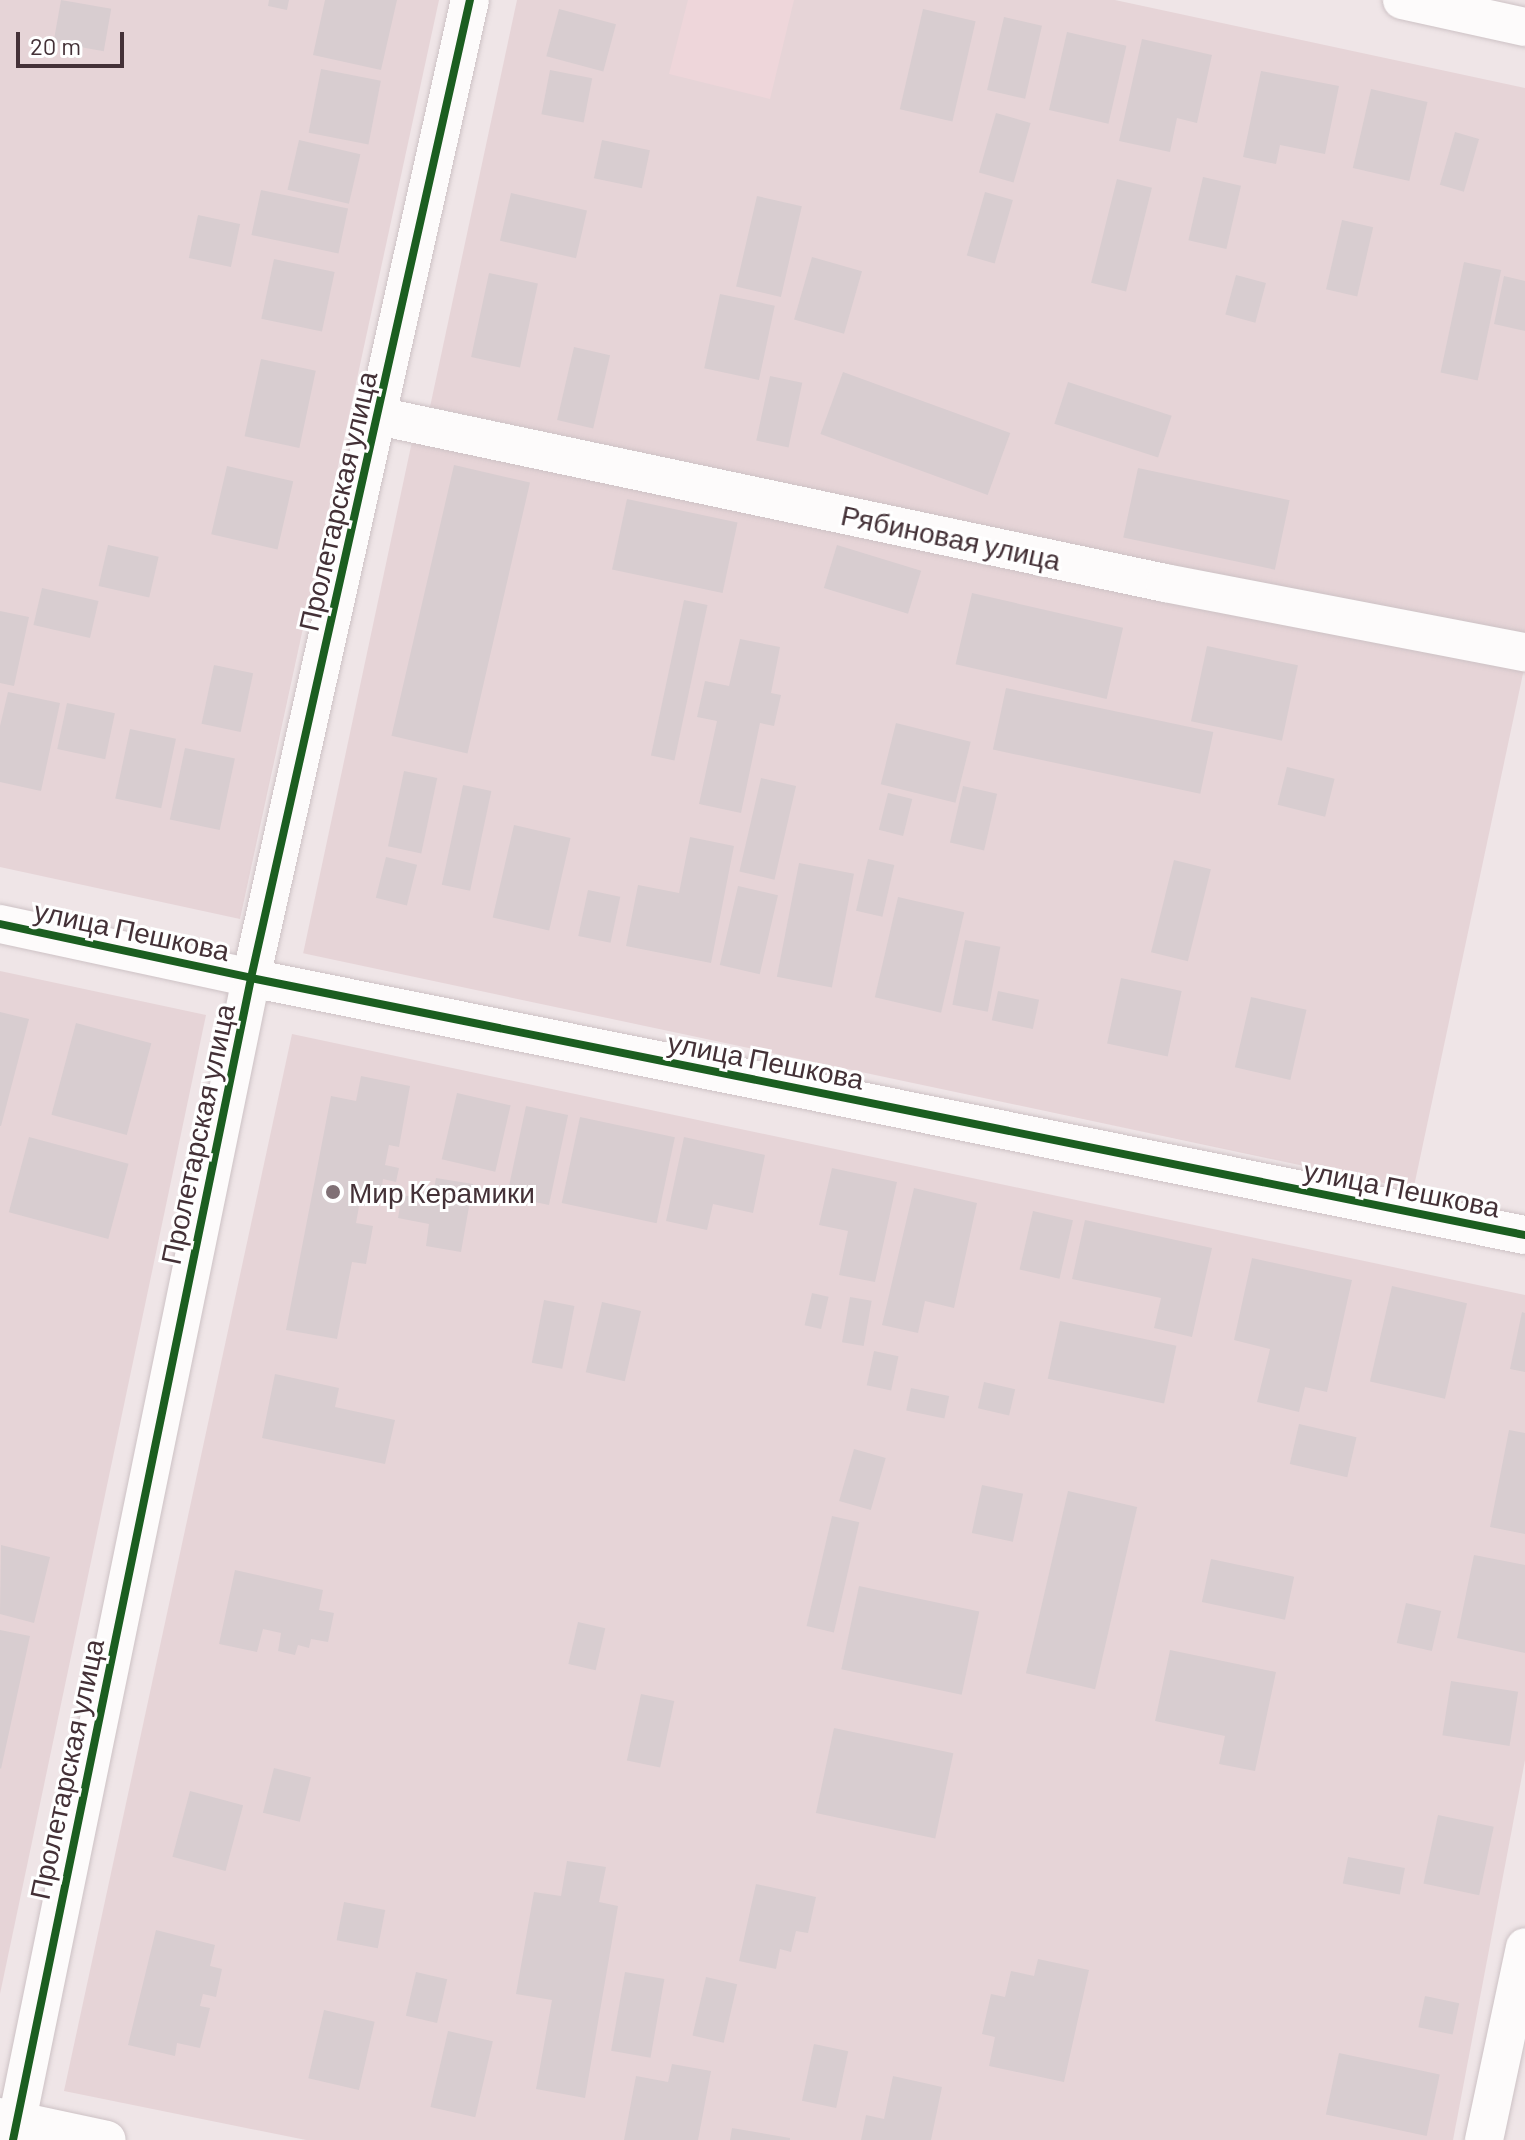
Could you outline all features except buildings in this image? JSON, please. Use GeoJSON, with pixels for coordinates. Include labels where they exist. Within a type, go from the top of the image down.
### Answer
{"type":"FeatureCollection","features":[{"type":"Feature","properties":{"kind":"street","name":"Пролетарская улица"},"geometry":{"type":"LineString","coordinates":[[10,2126],[251,978],[470,0]]}},
{"type":"Feature","properties":{"kind":"street"},"geometry":{"type":"LineString","coordinates":[[1402,0],[1525,27]]}},
{"type":"Feature","properties":{"kind":"street","name":"Рябиновая улица"},"geometry":{"type":"LineString","coordinates":[[378,416],[1165,583],[1525,652]]}},
{"type":"Feature","properties":{"kind":"street","name":"улица Пешкова"},"geometry":{"type":"LineString","coordinates":[[0,924],[251,978],[1525,1235]]}},
{"type":"Feature","properties":{"kind":"street"},"geometry":{"type":"LineString","coordinates":[[1484,2140],[1525,1947]]}},
{"type":"Feature","properties":{"kind":"street"},"geometry":{"type":"LineString","coordinates":[[10,2126],[107,2140]]}},
{"type":"Feature","properties":{"kind":"shaded area"},"geometry":{"type":"Polygon","coordinates":[[[0,0],[439,0],[240,919],[0,867],[0,0]]]}},
{"type":"Feature","properties":{"kind":"shaded area"},"geometry":{"type":"Polygon","coordinates":[[[517,0],[1115,0],[1525,88],[1525,641],[430,407],[517,0]]]}},
{"type":"Feature","properties":{"kind":"shaded area"},"geometry":{"type":"Polygon","coordinates":[[[688,0],[794,0],[770,99],[669,74],[688,0]]]}},
{"type":"Feature","properties":{"kind":"shaded area"},"geometry":{"type":"Polygon","coordinates":[[[414,432],[1524,668],[1413,1189],[303,953],[414,432]]]}},
{"type":"Feature","properties":{"kind":"shaded area"},"geometry":{"type":"Polygon","coordinates":[[[0,971],[206,1015],[0,1994],[0,971]]]}},
{"type":"Feature","properties":{"kind":"shaded area"},"geometry":{"type":"Polygon","coordinates":[[[292,1034],[1525,1295],[1525,1760],[1453,2140],[306,2140],[64,2091],[292,1034]]]}},
{"type":"Feature","properties":{"kind":"cycle path"},"geometry":{"type":"LineString","coordinates":[[13,2140],[251,978],[470,0]]}},
{"type":"Feature","properties":{"kind":"cycle path"},"geometry":{"type":"LineString","coordinates":[[0,924],[251,978],[1525,1235]]}},
{"type":"Feature","properties":{"kind":"place","name":"Мир Керамики"},"geometry":{"type":"Point","coordinates":[333,1192]}}]}
